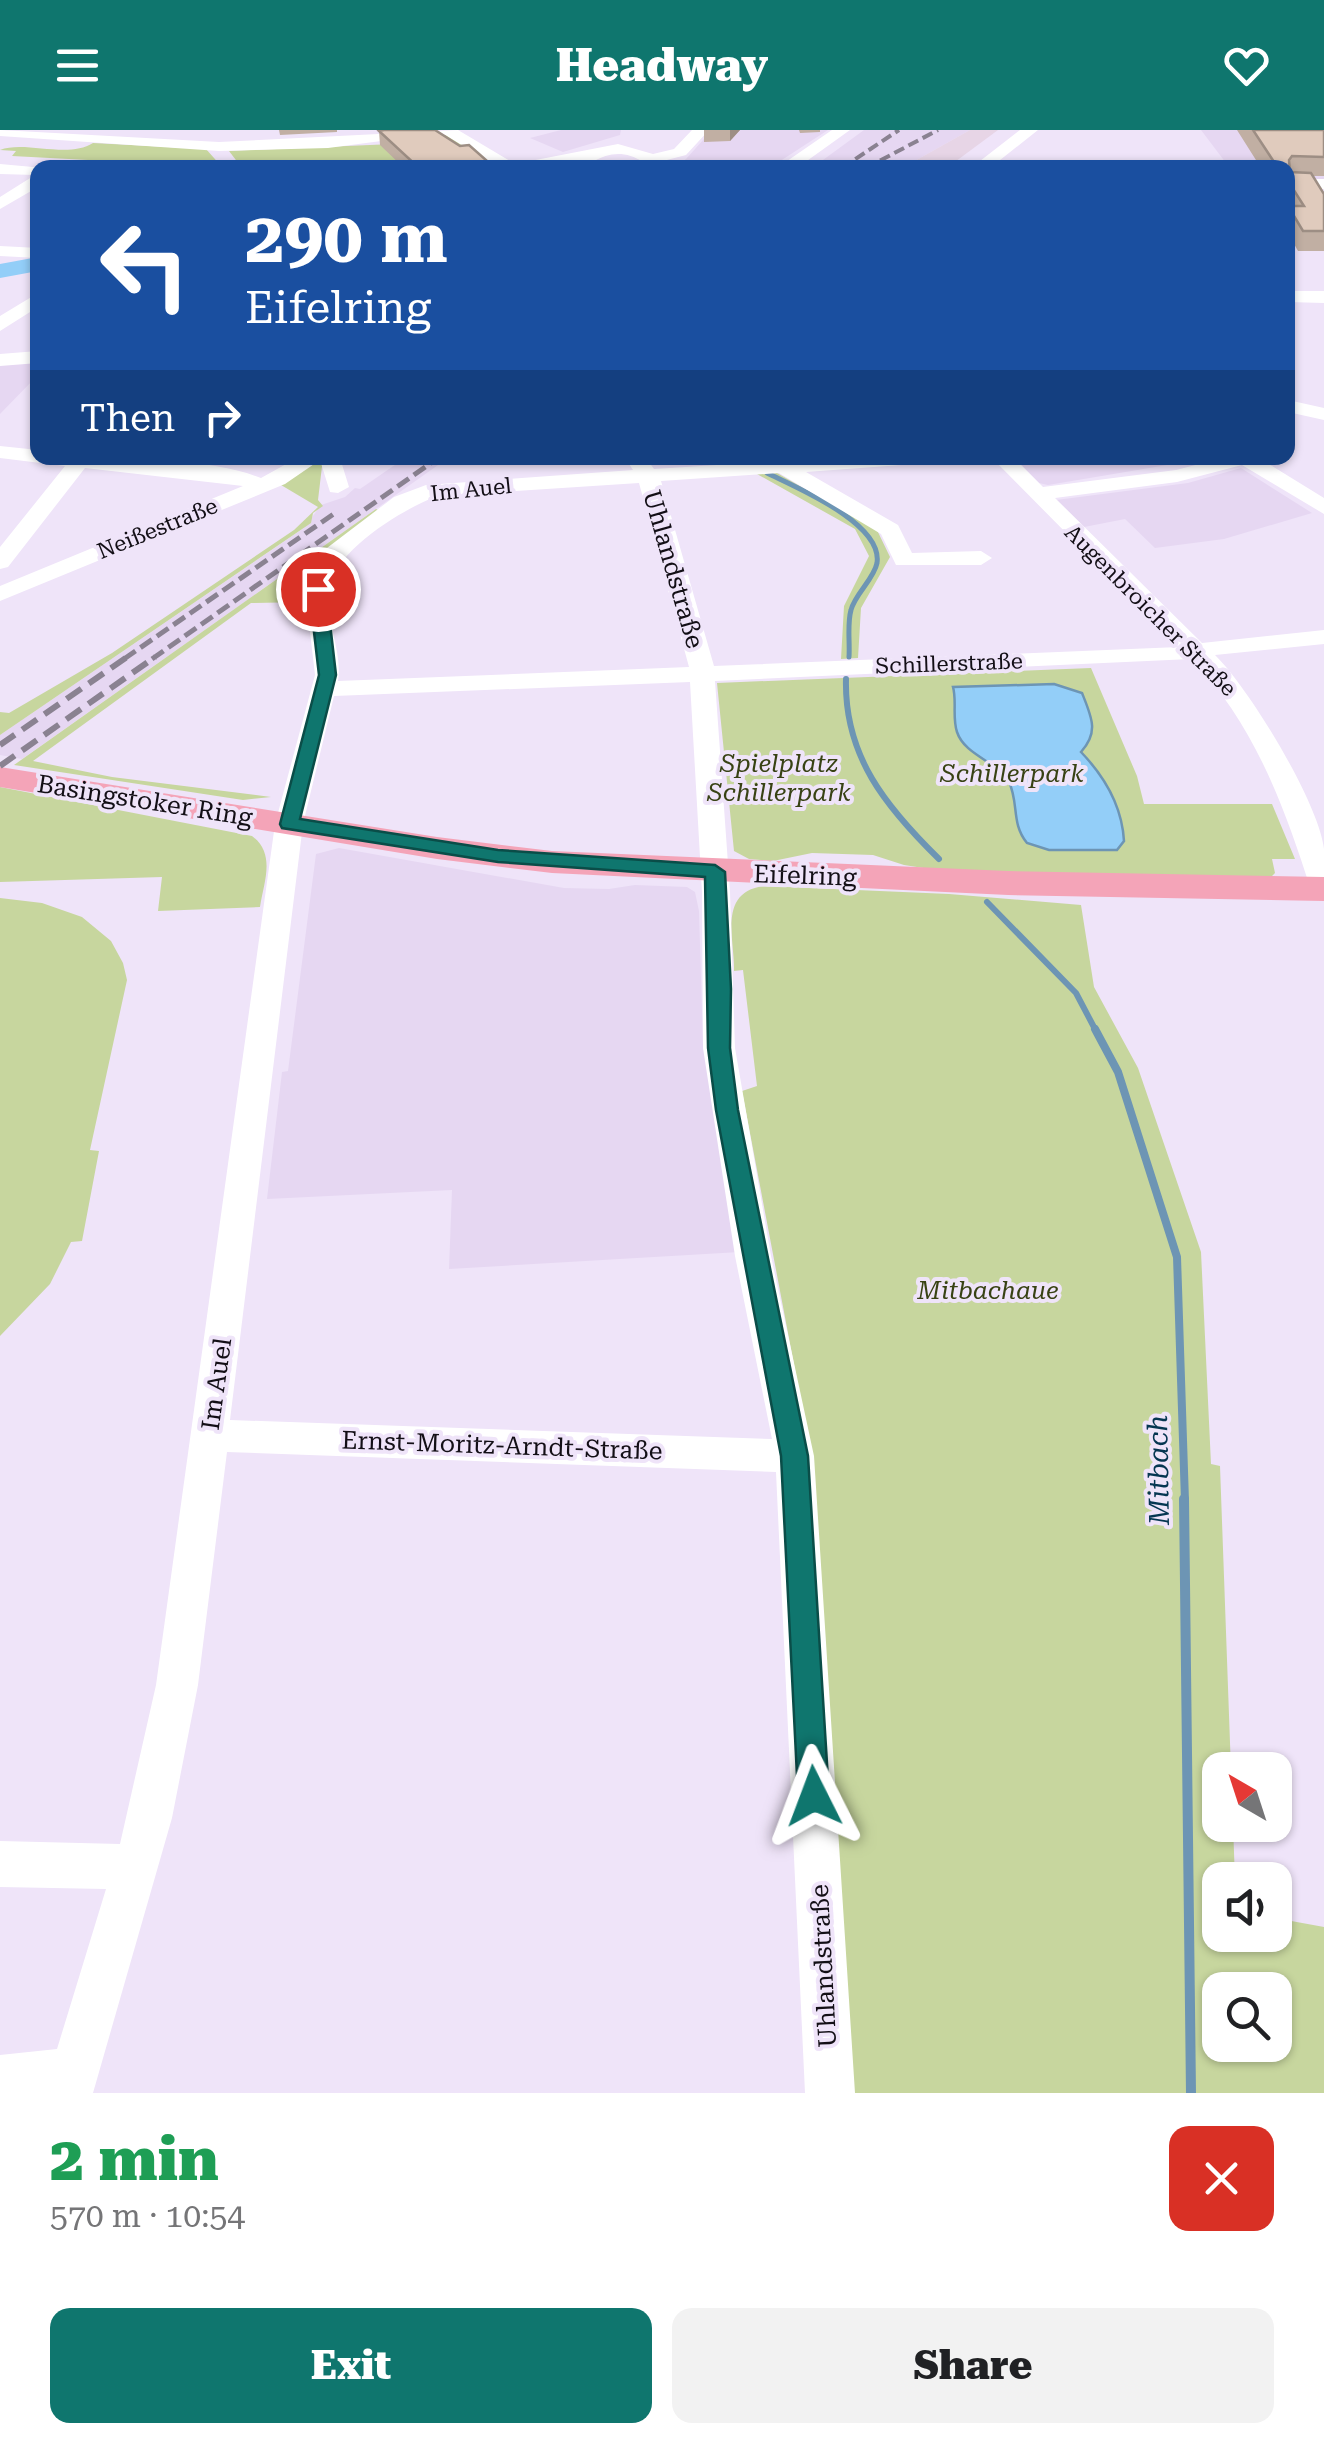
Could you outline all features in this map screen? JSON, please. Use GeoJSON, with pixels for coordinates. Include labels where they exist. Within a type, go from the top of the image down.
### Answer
{"type":"FeatureCollection","features":[{"type":"Feature","properties":{"kind":"main road","name":"Basingstoker Ring"},"geometry":{"type":"LineString","coordinates":[[0,777],[289,824]]}},
{"type":"Feature","properties":{"kind":"main road","name":"Eifelring"},"geometry":{"type":"LineString","coordinates":[[289,824],[498,856],[715,872],[1142,888],[1324,888]]}},
{"type":"Feature","properties":{"kind":"street"},"geometry":{"type":"LineString","coordinates":[[154,130],[217,143],[255,130]]}},
{"type":"Feature","properties":{"kind":"street"},"geometry":{"type":"LineString","coordinates":[[0,131],[217,143],[348,142],[437,130]]}},
{"type":"Feature","properties":{"kind":"street"},"geometry":{"type":"LineString","coordinates":[[447,130],[501,160]]}},
{"type":"Feature","properties":{"kind":"street"},"geometry":{"type":"LineString","coordinates":[[593,160],[622,150],[634,130]]}},
{"type":"Feature","properties":{"kind":"street"},"geometry":{"type":"LineString","coordinates":[[657,160],[680,152],[701,130]]}},
{"type":"Feature","properties":{"kind":"street"},"geometry":{"type":"LineString","coordinates":[[798,160],[842,130]]}},
{"type":"Feature","properties":{"kind":"street"},"geometry":{"type":"LineString","coordinates":[[990,160],[1030,130]]}},
{"type":"Feature","properties":{"kind":"street"},"geometry":{"type":"LineString","coordinates":[[217,143],[227,160]]}},
{"type":"Feature","properties":{"kind":"street"},"geometry":{"type":"LineString","coordinates":[[622,150],[643,160]]}},
{"type":"Feature","properties":{"kind":"street"},"geometry":{"type":"LineString","coordinates":[[549,160],[577,160]]}},
{"type":"Feature","properties":{"kind":"street"},"geometry":{"type":"LineString","coordinates":[[0,169],[30,170]]}},
{"type":"Feature","properties":{"kind":"street"},"geometry":{"type":"LineString","coordinates":[[1295,184],[1324,184]]}},
{"type":"Feature","properties":{"kind":"street"},"geometry":{"type":"LineString","coordinates":[[0,204],[30,185]]}},
{"type":"Feature","properties":{"kind":"street"},"geometry":{"type":"LineString","coordinates":[[0,252],[30,253]]}},
{"type":"Feature","properties":{"kind":"street"},"geometry":{"type":"LineString","coordinates":[[1295,296],[1324,297]]}},
{"type":"Feature","properties":{"kind":"street"},"geometry":{"type":"LineString","coordinates":[[0,325],[30,304]]}},
{"type":"Feature","properties":{"kind":"street"},"geometry":{"type":"LineString","coordinates":[[0,360],[30,358]]}},
{"type":"Feature","properties":{"kind":"street"},"geometry":{"type":"LineString","coordinates":[[1295,408],[1324,414]]}},
{"type":"Feature","properties":{"kind":"street"},"geometry":{"type":"LineString","coordinates":[[0,452],[30,455]]}},
{"type":"Feature","properties":{"kind":"street"},"geometry":{"type":"LineString","coordinates":[[0,562],[76,465]]}},
{"type":"Feature","properties":{"kind":"street"},"geometry":{"type":"LineString","coordinates":[[136,465],[237,476],[260,485]]}},
{"type":"Feature","properties":{"kind":"street","name":"Neißestraße"},"geometry":{"type":"LineString","coordinates":[[0,594],[260,485],[298,465]]}},
{"type":"Feature","properties":{"kind":"street"},"geometry":{"type":"LineString","coordinates":[[332,465],[338,488]]}},
{"type":"Feature","properties":{"kind":"street"},"geometry":{"type":"LineString","coordinates":[[640,466],[812,465]]}},
{"type":"Feature","properties":{"kind":"street","name":"Augenbroicher Straße"},"geometry":{"type":"LineString","coordinates":[[1009,465],[1232,688],[1262,736],[1324,888]]}},
{"type":"Feature","properties":{"kind":"street"},"geometry":{"type":"LineString","coordinates":[[1036,494],[1176,476],[1218,465]]}},
{"type":"Feature","properties":{"kind":"street"},"geometry":{"type":"LineString","coordinates":[[1257,465],[1324,506]]}},
{"type":"Feature","properties":{"kind":"street","name":"Uhlandstraße"},"geometry":{"type":"LineString","coordinates":[[640,466],[701,660],[715,872],[719,1048],[727,1110],[795,1456],[830,2093]]}},
{"type":"Feature","properties":{"kind":"street","name":"Im Auel"},"geometry":{"type":"LineString","coordinates":[[0,2080],[71,2082],[150,1818],[177,1684],[289,824],[328,668],[317,601],[323,567],[330,556],[395,506],[442,489],[640,466]]}},
{"type":"Feature","properties":{"kind":"street"},"geometry":{"type":"LineString","coordinates":[[782,467],[890,530],[904,560],[981,558]]}},
{"type":"Feature","properties":{"kind":"street","name":"Schillerstraße"},"geometry":{"type":"LineString","coordinates":[[701,674],[1197,652],[1324,637]]}},
{"type":"Feature","properties":{"kind":"street"},"geometry":{"type":"LineString","coordinates":[[325,689],[701,674]]}},
{"type":"Feature","properties":{"kind":"street","name":"Ernst-Moritz-Arndt-Straße"},"geometry":{"type":"LineString","coordinates":[[209,1435],[795,1456]]}},
{"type":"Feature","properties":{"kind":"street"},"geometry":{"type":"LineString","coordinates":[[0,1864],[136,1867]]}},
{"type":"Feature","properties":{"kind":"shaded area"},"geometry":{"type":"Polygon","coordinates":[[[561,130],[621,130],[620,135],[563,152],[530,138],[561,130]]]}},
{"type":"Feature","properties":{"kind":"shaded area"},"geometry":{"type":"Polygon","coordinates":[[[712,130],[828,130],[782,160],[686,159],[712,130]]]}},
{"type":"Feature","properties":{"kind":"shaded area"},"geometry":{"type":"Polygon","coordinates":[[[864,130],[970,130],[916,160],[823,160],[864,130]]]}},
{"type":"Feature","properties":{"kind":"shaded area"},"geometry":{"type":"Polygon","coordinates":[[[970,130],[998,130],[957,160],[916,160],[970,130]]]}},
{"type":"Feature","properties":{"kind":"shaded area"},"geometry":{"type":"Polygon","coordinates":[[[1201,130],[1324,130],[1324,179],[1295,179],[1295,160],[1224,160],[1201,130]]]}},
{"type":"Feature","properties":{"kind":"shaded area"},"geometry":{"type":"Polygon","coordinates":[[[30,363],[30,383],[0,414],[0,365],[30,363]]]}},
{"type":"Feature","properties":{"kind":"shaded area"},"geometry":{"type":"Polygon","coordinates":[[[395,465],[438,465],[22,759],[0,755],[0,735],[304,528],[321,505],[360,489],[395,465]]]}},
{"type":"Feature","properties":{"kind":"shaded area"},"geometry":{"type":"Polygon","coordinates":[[[1022,465],[1167,465],[1048,485],[1039,483],[1022,465]]]}},
{"type":"Feature","properties":{"kind":"shaded area"},"geometry":{"type":"Polygon","coordinates":[[[1241,468],[1312,513],[1224,539],[1155,548],[1125,519],[1084,527],[1056,500],[1188,483],[1241,468]]]}},
{"type":"Feature","properties":{"kind":"shaded area"},"geometry":{"type":"Polygon","coordinates":[[[339,848],[564,888],[635,885],[687,887],[695,892],[699,911],[703,1045],[740,1252],[449,1269],[452,1190],[267,1199],[282,1072],[288,1071],[316,854],[339,848]]]}},
{"type":"Feature","properties":{"kind":"green space"},"geometry":{"type":"Polygon","coordinates":[[[450,134],[476,148],[447,160],[236,160],[229,151],[393,144],[450,134]]]}},
{"type":"Feature","properties":{"kind":"green space"},"geometry":{"type":"Polygon","coordinates":[[[93,143],[206,149],[216,160],[88,160],[12,156],[16,151],[0,150],[83,147],[93,143]]]}},
{"type":"Feature","properties":{"kind":"green space"},"geometry":{"type":"Polygon","coordinates":[[[306,465],[322,465],[318,500],[323,506],[313,513],[311,523],[0,735],[0,712],[9,713],[112,653],[294,530],[318,507],[281,485],[306,465]]]}},
{"type":"Feature","properties":{"kind":"green space"},"geometry":{"type":"Polygon","coordinates":[[[777,473],[877,530],[890,557],[861,608],[858,658],[841,659],[844,606],[869,556],[855,529],[757,474],[777,473]]]}},
{"type":"Feature","properties":{"kind":"green space"},"geometry":{"type":"Polygon","coordinates":[[[376,509],[316,566],[306,602],[251,603],[33,761],[112,777],[271,797],[243,800],[14,765],[376,509]]]}},
{"type":"Feature","properties":{"kind":"green space","name":"Schillerpark"},"geometry":{"type":"Polygon","coordinates":[[[1091,668],[1137,776],[1144,804],[1272,804],[1295,859],[1272,859],[1275,873],[1270,878],[962,874],[904,865],[873,855],[812,853],[773,861],[749,859],[734,851],[717,683],[1091,668]]]}},
{"type":"Feature","properties":{"kind":"green space"},"geometry":{"type":"Polygon","coordinates":[[[0,787],[252,836],[266,860],[260,907],[158,911],[162,877],[0,882],[0,787]]]}},
{"type":"Feature","properties":{"kind":"green space","name":"Mitbachaue"},"geometry":{"type":"Polygon","coordinates":[[[764,886],[949,894],[1081,905],[1094,987],[1138,1068],[1201,1252],[1211,1464],[1220,1466],[1230,1752],[1202,1752],[1202,1842],[1234,1842],[1234,1862],[1202,1862],[1202,1952],[1292,1952],[1292,1921],[1324,1927],[1324,2093],[848,2093],[811,1454],[742,1091],[757,1086],[743,970],[734,971],[732,919],[740,897],[764,886]]]}},
{"type":"Feature","properties":{"kind":"green space"},"geometry":{"type":"Polygon","coordinates":[[[0,898],[42,903],[82,917],[111,941],[127,980],[90,1150],[99,1151],[82,1241],[71,1242],[50,1284],[0,1336],[0,898]]]}},
{"type":"Feature","properties":{"kind":"water"},"geometry":{"type":"Polygon","coordinates":[[[1054,684],[1082,693],[1086,702],[1092,731],[1081,752],[1105,782],[1116,804],[1124,841],[1117,850],[1049,850],[1027,843],[1019,828],[1009,782],[967,747],[957,732],[953,687],[1054,684]]]}},
{"type":"Feature","properties":{"kind":"building"},"geometry":{"type":"Polygon","coordinates":[[[435,130],[460,146],[469,145],[486,160],[410,160],[379,131],[435,130]]]}},
{"type":"Feature","properties":{"kind":"building"},"geometry":{"type":"Polygon","coordinates":[[[1253,130],[1324,130],[1324,157],[1273,160],[1253,130]]]}},
{"type":"Feature","properties":{"kind":"building"},"geometry":{"type":"Polygon","coordinates":[[[1295,172],[1311,173],[1324,194],[1324,231],[1303,231],[1295,218],[1295,206],[1304,206],[1295,192],[1295,172]]]}},
{"type":"Feature","properties":{"kind":"waterway"},"geometry":{"type":"LineString","coordinates":[[0,271],[30,265]]}},
{"type":"Feature","properties":{"kind":"waterway","name":"Mitbach"},"geometry":{"type":"LineString","coordinates":[[767,473],[835,508],[866,534],[875,548],[875,569],[851,610],[849,657]]}},
{"type":"Feature","properties":{"kind":"waterway","name":"Mitbach"},"geometry":{"type":"LineString","coordinates":[[846,679],[852,732],[872,778],[902,820],[939,859]]}},
{"type":"Feature","properties":{"kind":"waterway","name":"Mitbach"},"geometry":{"type":"LineString","coordinates":[[987,902],[1076,993],[1096,1031]]}},
{"type":"Feature","properties":{"kind":"waterway","name":"Mitbach"},"geometry":{"type":"LineString","coordinates":[[1095,1029],[1118,1072],[1177,1257],[1185,1501]]}},
{"type":"Feature","properties":{"kind":"waterway","name":"Mitbach"},"geometry":{"type":"LineString","coordinates":[[1184,1499],[1191,2093]]}},
{"type":"Feature","properties":{"kind":"railway"},"geometry":{"type":"LineString","coordinates":[[854,160],[899,130]]}},
{"type":"Feature","properties":{"kind":"railway"},"geometry":{"type":"LineString","coordinates":[[881,160],[938,130]]}},
{"type":"Feature","properties":{"kind":"railway"},"geometry":{"type":"LineString","coordinates":[[152,659],[428,465]]}},
{"type":"Feature","properties":{"kind":"railway"},"geometry":{"type":"LineString","coordinates":[[124,659],[335,513]]}},
{"type":"Feature","properties":{"kind":"railway"},"geometry":{"type":"LineString","coordinates":[[0,745],[127,657]]}},
{"type":"Feature","properties":{"kind":"railway"},"geometry":{"type":"LineString","coordinates":[[0,766],[155,657]]}},
{"type":"Feature","properties":{"kind":"route"},"geometry":{"type":"LineString","coordinates":[[318,589],[327,675],[289,824],[498,856],[715,872],[718,1030],[727,1110],[795,1456],[814,1796]]}},
{"type":"Feature","properties":{"kind":"park label","name":"Spielplatz Schillerpark"},"geometry":{"type":"Point","coordinates":[779,778]}}]}
